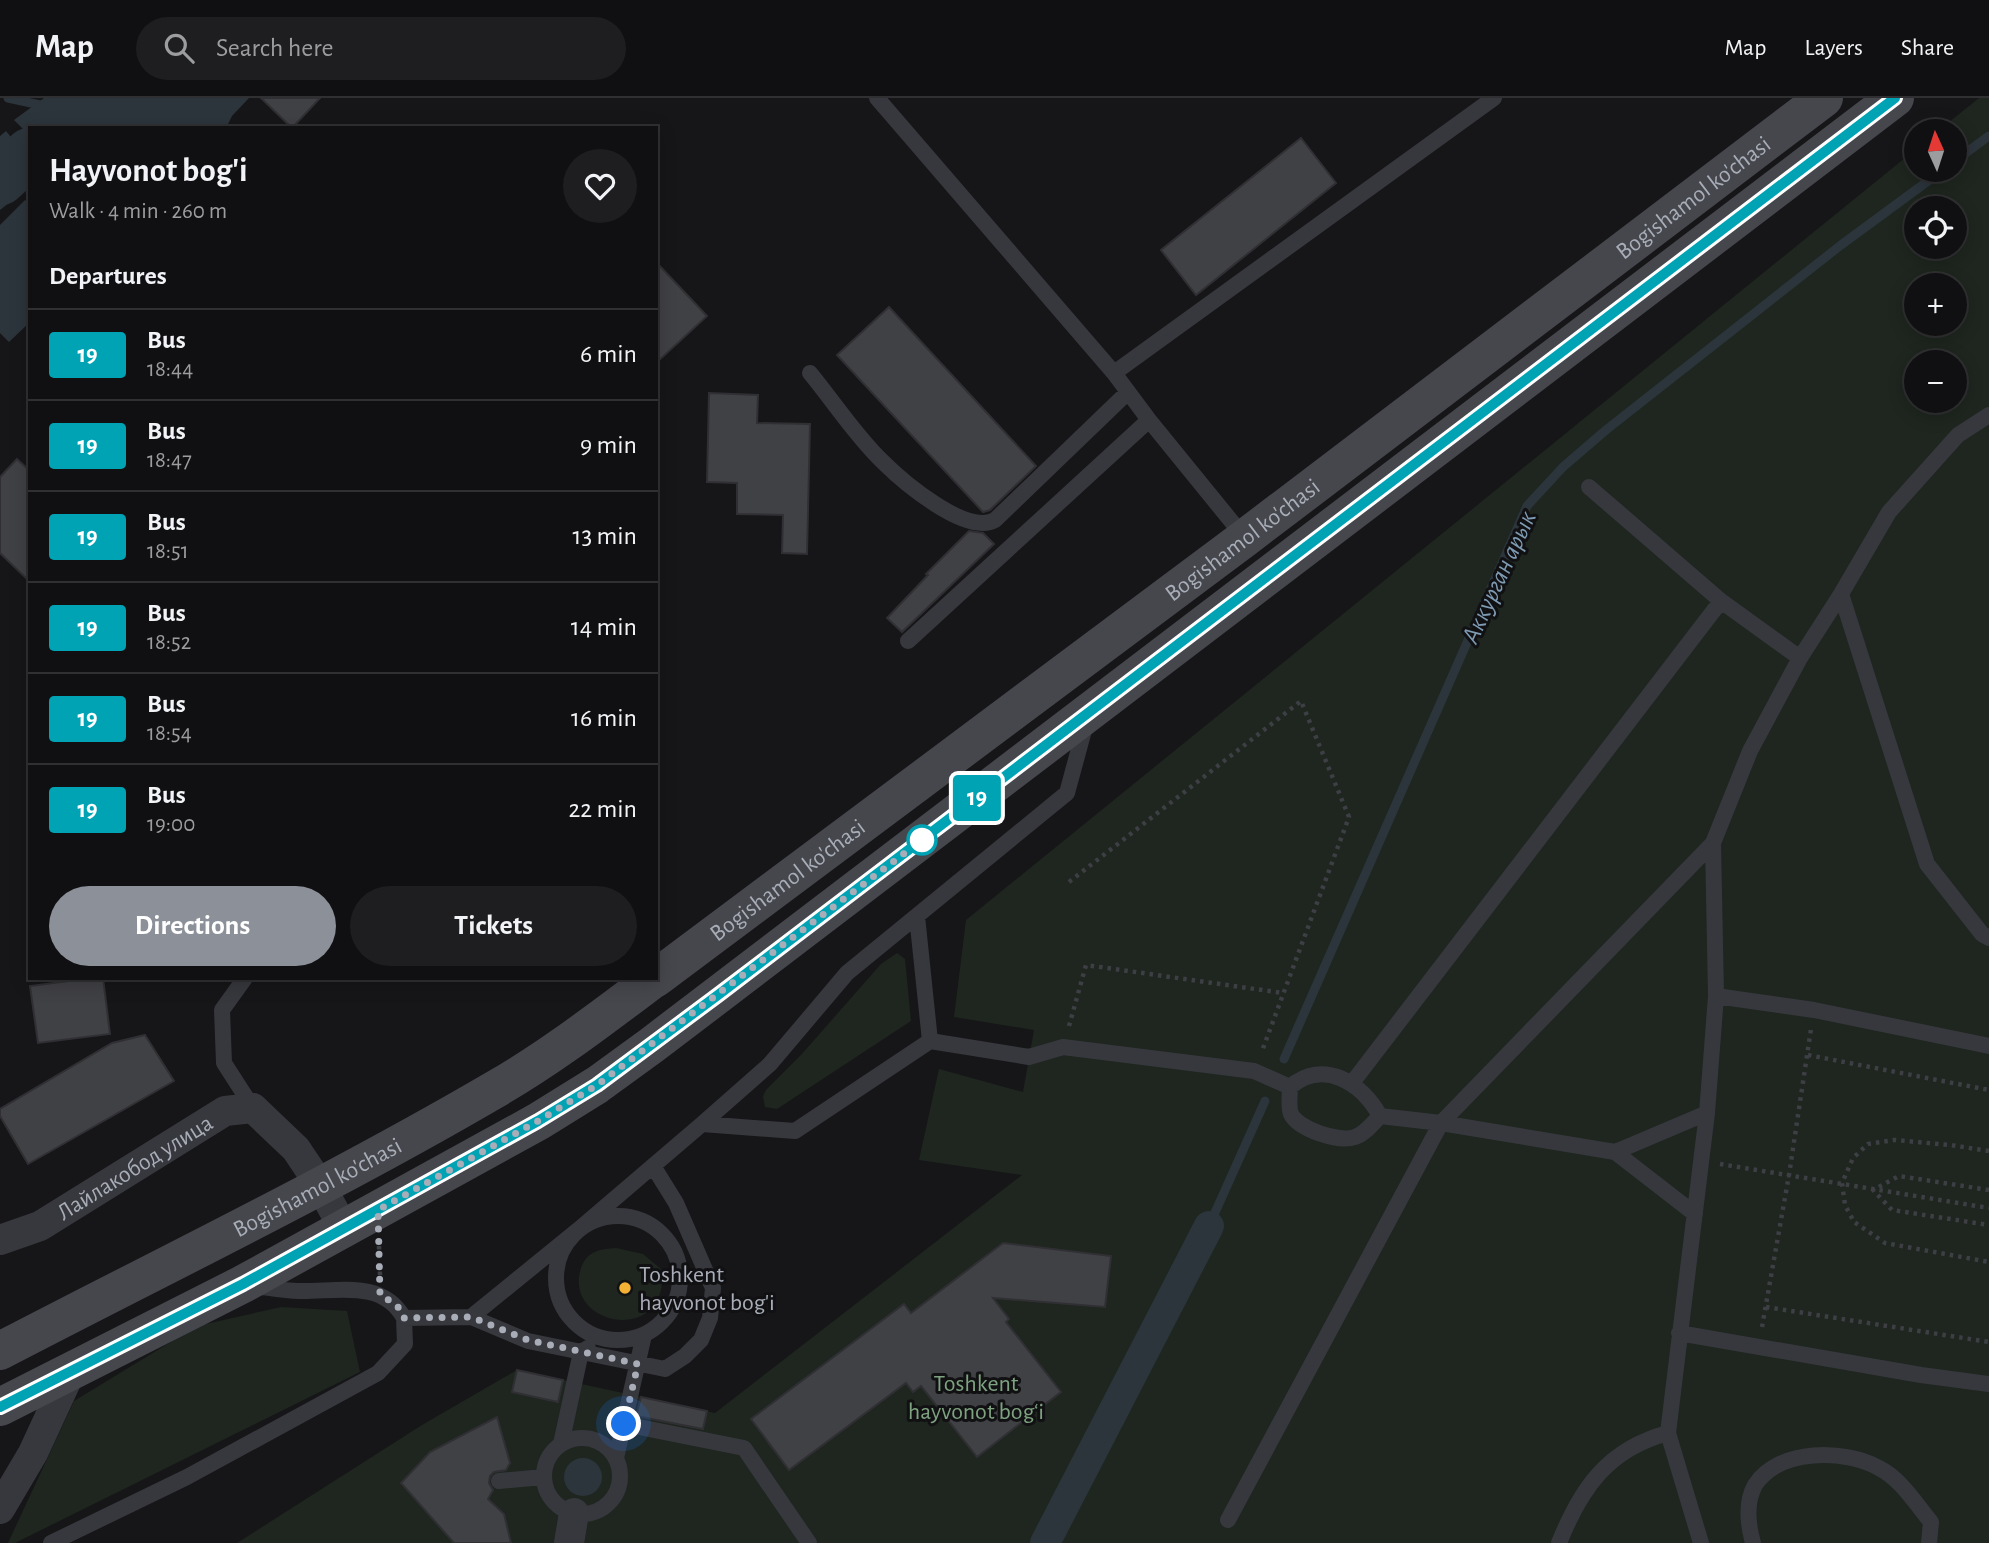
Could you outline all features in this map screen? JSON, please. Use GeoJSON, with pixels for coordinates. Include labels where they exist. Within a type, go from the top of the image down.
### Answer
{"type":"FeatureCollection","features":[{"type":"Feature","properties":{"kind":"main road","name":"Bogishamol ko'chasi"},"geometry":{"type":"LineString","coordinates":[[658,977],[1245,538],[1824,98]]}},
{"type":"Feature","properties":{"kind":"main road","name":"Bogishamol ko'chasi"},"geometry":{"type":"LineString","coordinates":[[0,1407],[243,1284],[538,1121],[597,1085],[1895,98]]}},
{"type":"Feature","properties":{"kind":"main road"},"geometry":{"type":"LineString","coordinates":[[1640,240],[1638,252],[1642,264],[1652,271],[1666,273]]}},
{"type":"Feature","properties":{"kind":"main road","name":"Bogishamol ko'chasi"},"geometry":{"type":"LineString","coordinates":[[0,1351],[320,1185],[495,1090],[562,1046],[653,980]]}},
{"type":"Feature","properties":{"kind":"street"},"geometry":{"type":"LineString","coordinates":[[253,1108],[296,1149],[344,1229]]}},
{"type":"Feature","properties":{"kind":"street","name":"Лайлакобод улица"},"geometry":{"type":"LineString","coordinates":[[0,1240],[40,1226],[225,1111],[253,1108]]}},
{"type":"Feature","properties":{"kind":"street"},"geometry":{"type":"LineString","coordinates":[[0,1509],[33,1453],[69,1373]]}},
{"type":"Feature","properties":{"kind":"street"},"geometry":{"type":"LineString","coordinates":[[569,1543],[574,1513]]}},
{"type":"Feature","properties":{"kind":"lane"},"geometry":{"type":"LineString","coordinates":[[877,98],[1114,373],[1245,538]]}},
{"type":"Feature","properties":{"kind":"lane"},"geometry":{"type":"LineString","coordinates":[[1114,373],[1494,98]]}},
{"type":"Feature","properties":{"kind":"lane"},"geometry":{"type":"LineString","coordinates":[[810,373],[882,461],[944,511],[970,522],[987,525],[1128,392]]}},
{"type":"Feature","properties":{"kind":"lane"},"geometry":{"type":"LineString","coordinates":[[1228,1520],[1441,1123],[1713,843],[1750,751],[1800,658],[1889,512],[1958,435],[1989,415]]}},
{"type":"Feature","properties":{"kind":"lane"},"geometry":{"type":"LineString","coordinates":[[908,641],[1149,420]]}},
{"type":"Feature","properties":{"kind":"lane"},"geometry":{"type":"LineString","coordinates":[[1589,487],[1721,601],[1800,658]]}},
{"type":"Feature","properties":{"kind":"lane"},"geometry":{"type":"LineString","coordinates":[[1841,594],[1927,864],[1982,934],[1989,938]]}},
{"type":"Feature","properties":{"kind":"lane"},"geometry":{"type":"LineString","coordinates":[[1352,1083],[1721,601]]}},
{"type":"Feature","properties":{"kind":"lane"},"geometry":{"type":"LineString","coordinates":[[471,1317],[578,1230],[770,1064],[847,973],[1067,793],[1089,713]]}},
{"type":"Feature","properties":{"kind":"lane"},"geometry":{"type":"LineString","coordinates":[[1701,1543],[1668,1433],[1702,1161],[1716,996],[1713,843]]}},
{"type":"Feature","properties":{"kind":"lane"},"geometry":{"type":"LineString","coordinates":[[917,916],[930,1041]]}},
{"type":"Feature","properties":{"kind":"lane"},"geometry":{"type":"LineString","coordinates":[[244,980],[222,1010],[224,1063],[253,1108]]}},
{"type":"Feature","properties":{"kind":"lane"},"geometry":{"type":"LineString","coordinates":[[1716,996],[1814,1010],[1989,1046]]}},
{"type":"Feature","properties":{"kind":"lane"},"geometry":{"type":"LineString","coordinates":[[702,1124],[795,1131],[930,1041],[1029,1057],[1063,1047],[1254,1071],[1290,1087]]}},
{"type":"Feature","properties":{"kind":"lane"},"geometry":{"type":"LineString","coordinates":[[1318,1074],[1352,1083],[1369,1097],[1380,1116],[1363,1133],[1352,1139],[1335,1138],[1298,1124],[1290,1112],[1290,1087],[1301,1077],[1318,1074]]}},
{"type":"Feature","properties":{"kind":"lane"},"geometry":{"type":"LineString","coordinates":[[1615,1152],[1707,1113]]}},
{"type":"Feature","properties":{"kind":"lane"},"geometry":{"type":"LineString","coordinates":[[1380,1116],[1441,1123],[1615,1152],[1695,1214]]}},
{"type":"Feature","properties":{"kind":"lane"},"geometry":{"type":"LineString","coordinates":[[404,1318],[471,1317],[528,1340],[665,1369],[685,1356],[701,1340],[710,1318],[713,1288],[676,1203],[653,1166]]}},
{"type":"Feature","properties":{"kind":"lane"},"geometry":{"type":"LineString","coordinates":[[614,1216],[633,1218],[651,1225],[666,1237],[676,1254],[681,1273],[679,1292],[672,1310],[660,1325],[644,1335],[625,1340],[606,1340],[587,1333],[571,1320],[561,1303],[556,1284],[557,1264],[565,1245],[578,1230],[595,1220],[614,1216]]}},
{"type":"Feature","properties":{"kind":"lane"},"geometry":{"type":"LineString","coordinates":[[51,1543],[187,1477],[378,1373],[405,1344],[404,1318],[397,1305],[380,1295],[355,1289],[300,1291],[243,1284]]}},
{"type":"Feature","properties":{"kind":"lane"},"geometry":{"type":"LineString","coordinates":[[1679,1333],[1921,1375],[1989,1384]]}},
{"type":"Feature","properties":{"kind":"lane"},"geometry":{"type":"LineString","coordinates":[[616,1458],[644,1335]]}},
{"type":"Feature","properties":{"kind":"lane"},"geometry":{"type":"LineString","coordinates":[[581,1352],[606,1340]]}},
{"type":"Feature","properties":{"kind":"lane"},"geometry":{"type":"LineString","coordinates":[[561,1444],[581,1352]]}},
{"type":"Feature","properties":{"kind":"lane"},"geometry":{"type":"LineString","coordinates":[[624,1424],[744,1448],[809,1543]]}},
{"type":"Feature","properties":{"kind":"lane"},"geometry":{"type":"LineString","coordinates":[[1559,1543],[1585,1492],[1606,1465],[1636,1443],[1668,1433]]}},
{"type":"Feature","properties":{"kind":"lane"},"geometry":{"type":"LineString","coordinates":[[573,1439],[598,1441],[616,1458],[620,1482],[609,1504],[598,1511],[586,1514],[562,1509],[552,1500],[546,1489],[546,1464],[561,1444],[573,1439]]}},
{"type":"Feature","properties":{"kind":"lane"},"geometry":{"type":"LineString","coordinates":[[1753,1543],[1748,1525],[1749,1501],[1756,1485],[1782,1463],[1798,1458],[1826,1456],[1856,1458],[1881,1469],[1901,1485],[1931,1522],[1929,1543]]}},
{"type":"Feature","properties":{"kind":"lane"},"geometry":{"type":"LineString","coordinates":[[499,1481],[544,1477]]}},
{"type":"Feature","properties":{"kind":"path"},"geometry":{"type":"LineString","coordinates":[[1069,882],[1301,701],[1349,817],[1254,1071]]}},
{"type":"Feature","properties":{"kind":"path"},"geometry":{"type":"LineString","coordinates":[[1063,1047],[1086,965],[1283,993]]}},
{"type":"Feature","properties":{"kind":"path"},"geometry":{"type":"LineString","coordinates":[[1759,1345],[1814,1010]]}},
{"type":"Feature","properties":{"kind":"path"},"geometry":{"type":"LineString","coordinates":[[1808,1055],[1989,1090]]}},
{"type":"Feature","properties":{"kind":"path"},"geometry":{"type":"LineString","coordinates":[[1989,1151],[1895,1140],[1868,1144],[1853,1158],[1842,1183],[1845,1205],[1854,1222],[1885,1243],[1989,1262]]}},
{"type":"Feature","properties":{"kind":"path"},"geometry":{"type":"LineString","coordinates":[[1702,1161],[1989,1208]]}},
{"type":"Feature","properties":{"kind":"path"},"geometry":{"type":"LineString","coordinates":[[1873,1190],[1899,1176],[1989,1190]]}},
{"type":"Feature","properties":{"kind":"path"},"geometry":{"type":"LineString","coordinates":[[1873,1190],[1892,1210],[1989,1225]]}},
{"type":"Feature","properties":{"kind":"path"},"geometry":{"type":"LineString","coordinates":[[378,1210],[380,1295]]}},
{"type":"Feature","properties":{"kind":"path"},"geometry":{"type":"LineString","coordinates":[[1766,1307],[1989,1342]]}},
{"type":"Feature","properties":{"kind":"green space","name":"Toshkent hayvonot bogʻi"},"geometry":{"type":"Polygon","coordinates":[[[1979,98],[1989,98],[1989,1543],[237,1543],[422,1425],[517,1370],[715,1413],[1022,1175],[919,1160],[939,1069],[1023,1092],[1034,1030],[954,1017],[966,920],[1904,159],[1904,182],[1967,182],[1967,119],[1953,119],[1979,98]]]}},
{"type":"Feature","properties":{"kind":"green space"},"geometry":{"type":"Polygon","coordinates":[[[897,953],[905,959],[911,1021],[777,1109],[765,1107],[763,1096],[766,1090],[801,1055],[881,964],[897,953]]]}},
{"type":"Feature","properties":{"kind":"green space"},"geometry":{"type":"Polygon","coordinates":[[[616,1248],[643,1254],[662,1270],[660,1294],[650,1310],[634,1318],[617,1320],[600,1314],[587,1304],[579,1288],[581,1268],[590,1254],[616,1248]]]}},
{"type":"Feature","properties":{"kind":"green space"},"geometry":{"type":"Polygon","coordinates":[[[281,1307],[347,1311],[360,1372],[15,1543],[8,1543],[74,1401],[197,1326],[281,1307]]]}},
{"type":"Feature","properties":{"kind":"shaded area"},"geometry":{"type":"Polygon","coordinates":[[[44,98],[249,98],[232,116],[227,126],[28,126],[28,134],[14,120],[44,98]]]}},
{"type":"Feature","properties":{"kind":"shaded area"},"geometry":{"type":"Polygon","coordinates":[[[6,131],[28,158],[28,188],[0,210],[0,136],[6,131]]]}},
{"type":"Feature","properties":{"kind":"shaded area"},"geometry":{"type":"Polygon","coordinates":[[[25,200],[28,203],[28,324],[9,342],[0,333],[0,225],[25,200]]]}},
{"type":"Feature","properties":{"kind":"shaded area"},"geometry":{"type":"Polygon","coordinates":[[[583,1458],[597,1463],[602,1477],[597,1491],[583,1496],[569,1491],[564,1477],[569,1463],[583,1458]]]}},
{"type":"Feature","properties":{"kind":"building"},"geometry":{"type":"Polygon","coordinates":[[[261,98],[320,98],[294,126],[290,126],[261,98]]]}},
{"type":"Feature","properties":{"kind":"building"},"geometry":{"type":"Polygon","coordinates":[[[1301,138],[1336,183],[1196,295],[1161,250],[1301,138]]]}},
{"type":"Feature","properties":{"kind":"building"},"geometry":{"type":"Polygon","coordinates":[[[658,264],[707,316],[658,361],[658,264]]]}},
{"type":"Feature","properties":{"kind":"building"},"geometry":{"type":"Polygon","coordinates":[[[889,307],[1036,466],[990,510],[983,512],[837,355],[889,307]]]}},
{"type":"Feature","properties":{"kind":"building"},"geometry":{"type":"Polygon","coordinates":[[[709,393],[758,395],[757,423],[810,424],[807,554],[782,553],[783,515],[737,514],[737,483],[707,482],[709,393]]]}},
{"type":"Feature","properties":{"kind":"building"},"geometry":{"type":"Polygon","coordinates":[[[17,459],[28,469],[28,580],[0,553],[0,477],[17,459]]]}},
{"type":"Feature","properties":{"kind":"building"},"geometry":{"type":"Polygon","coordinates":[[[969,531],[983,533],[994,544],[902,632],[887,618],[969,531]]]}},
{"type":"Feature","properties":{"kind":"building"},"geometry":{"type":"Polygon","coordinates":[[[76,980],[103,980],[110,1034],[38,1043],[30,986],[76,980]]]}},
{"type":"Feature","properties":{"kind":"building"},"geometry":{"type":"Polygon","coordinates":[[[145,1035],[174,1081],[28,1164],[0,1116],[0,1109],[112,1043],[145,1035]]]}},
{"type":"Feature","properties":{"kind":"building"},"geometry":{"type":"Polygon","coordinates":[[[1003,1243],[1111,1256],[1105,1307],[993,1298],[1009,1319],[1006,1322],[1061,1392],[977,1457],[921,1386],[913,1392],[906,1383],[789,1470],[751,1419],[904,1304],[911,1313],[1003,1243]]]}},
{"type":"Feature","properties":{"kind":"building"},"geometry":{"type":"Polygon","coordinates":[[[517,1370],[563,1380],[558,1402],[512,1392],[517,1370]]]}},
{"type":"Feature","properties":{"kind":"building"},"geometry":{"type":"Polygon","coordinates":[[[641,1397],[707,1411],[703,1429],[636,1416],[641,1397]]]}},
{"type":"Feature","properties":{"kind":"building"},"geometry":{"type":"Polygon","coordinates":[[[497,1417],[510,1463],[506,1470],[494,1472],[490,1476],[489,1483],[493,1490],[488,1499],[504,1514],[511,1543],[454,1543],[401,1483],[430,1452],[497,1417]]]}},
{"type":"Feature","properties":{"kind":"waterway"},"geometry":{"type":"LineString","coordinates":[[8,98],[45,106]]}},
{"type":"Feature","properties":{"kind":"waterway","name":"Аккурган арык"},"geometry":{"type":"LineString","coordinates":[[1967,152],[1989,136]]}},
{"type":"Feature","properties":{"kind":"waterway"},"geometry":{"type":"LineString","coordinates":[[0,180],[28,155]]}},
{"type":"Feature","properties":{"kind":"waterway","name":"Аккурган арык"},"geometry":{"type":"LineString","coordinates":[[1284,1059],[1527,506],[1563,467],[1606,430],[1841,245],[1927,182]]}},
{"type":"Feature","properties":{"kind":"waterway","name":"Аккурган арык"},"geometry":{"type":"LineString","coordinates":[[1209,1226],[1265,1101]]}},
{"type":"Feature","properties":{"kind":"waterway"},"geometry":{"type":"LineString","coordinates":[[1045,1543],[1209,1226]]}},
{"type":"Feature","properties":{"kind":"bus line","name":"19"},"geometry":{"type":"LineString","coordinates":[[0,1407],[243,1284],[538,1121],[597,1085],[1895,98]]}},
{"type":"Feature","properties":{"kind":"place","name":"Toshkent hayvonot bog'i"},"geometry":{"type":"Point","coordinates":[625,1288]}},
{"type":"Feature","properties":{"kind":"route"},"geometry":{"type":"LineString","coordinates":[[624,1424],[638,1364],[528,1340],[471,1317],[404,1318],[397,1305],[380,1295],[378,1210],[597,1085],[922,840]]}}]}
